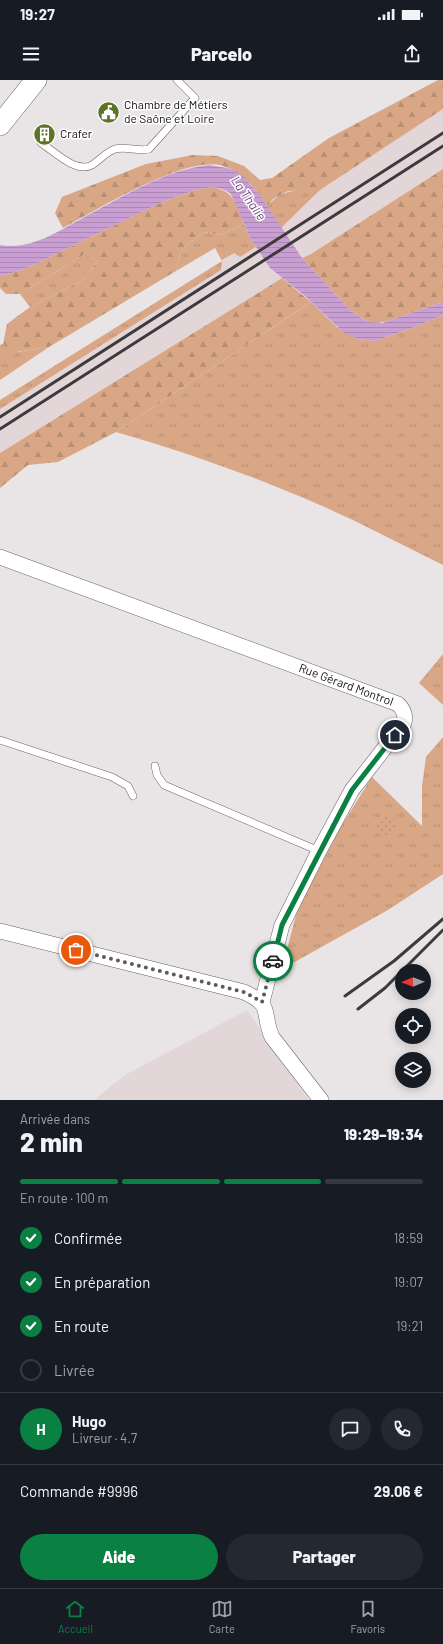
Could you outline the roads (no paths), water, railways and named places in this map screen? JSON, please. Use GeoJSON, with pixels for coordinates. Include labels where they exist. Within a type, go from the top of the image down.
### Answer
{"type":"FeatureCollection","features":[{"type":"Feature","properties":{"kind":"main road"},"geometry":{"type":"LineString","coordinates":[[0,125],[36,80]]}},
{"type":"Feature","properties":{"kind":"street","name":"Rue Gérard Montrol"},"geometry":{"type":"LineString","coordinates":[[0,558],[398,704],[403,708],[405,713],[404,723],[352,790],[319,851],[282,925],[262,1002]]}},
{"type":"Feature","properties":{"kind":"street"},"geometry":{"type":"LineString","coordinates":[[0,931],[244,992],[262,1002],[266,1010],[268,1026],[272,1037],[321,1100]]}},
{"type":"Feature","properties":{"kind":"lane"},"geometry":{"type":"LineString","coordinates":[[41,143],[75,166],[84,168],[90,166],[113,150],[126,148],[142,151],[149,149],[196,98],[177,80]]}},
{"type":"Feature","properties":{"kind":"lane"},"geometry":{"type":"LineString","coordinates":[[0,740],[112,777],[128,786],[133,796]]}},
{"type":"Feature","properties":{"kind":"lane"},"geometry":{"type":"LineString","coordinates":[[155,766],[157,775],[164,785],[319,851]]}},
{"type":"Feature","properties":{"kind":"water","name":"La Thalie"},"geometry":{"type":"Polygon","coordinates":[[[209,165],[236,171],[244,177],[262,198],[302,258],[350,310],[361,318],[369,322],[382,323],[443,302],[443,315],[375,341],[358,339],[343,332],[305,296],[270,268],[250,238],[230,193],[222,189],[212,187],[195,190],[162,202],[31,266],[0,276],[0,245],[23,245],[46,238],[146,184],[177,172],[209,165]]]}},
{"type":"Feature","properties":{"kind":"railway"},"geometry":{"type":"LineString","coordinates":[[0,417],[443,133]]}},
{"type":"Feature","properties":{"kind":"railway"},"geometry":{"type":"LineString","coordinates":[[0,429],[443,146]]}},
{"type":"Feature","properties":{"kind":"railway"},"geometry":{"type":"LineString","coordinates":[[345,996],[394,961],[443,919]]}},
{"type":"Feature","properties":{"kind":"railway"},"geometry":{"type":"LineString","coordinates":[[358,1009],[385,988],[443,930]]}},
{"type":"Feature","properties":{"kind":"place","name":"Chambre de Métiers de Saône et Loire"},"geometry":{"type":"Point","coordinates":[108,112]}},
{"type":"Feature","properties":{"kind":"place","name":"Crafer"},"geometry":{"type":"Point","coordinates":[45,134]}}]}
